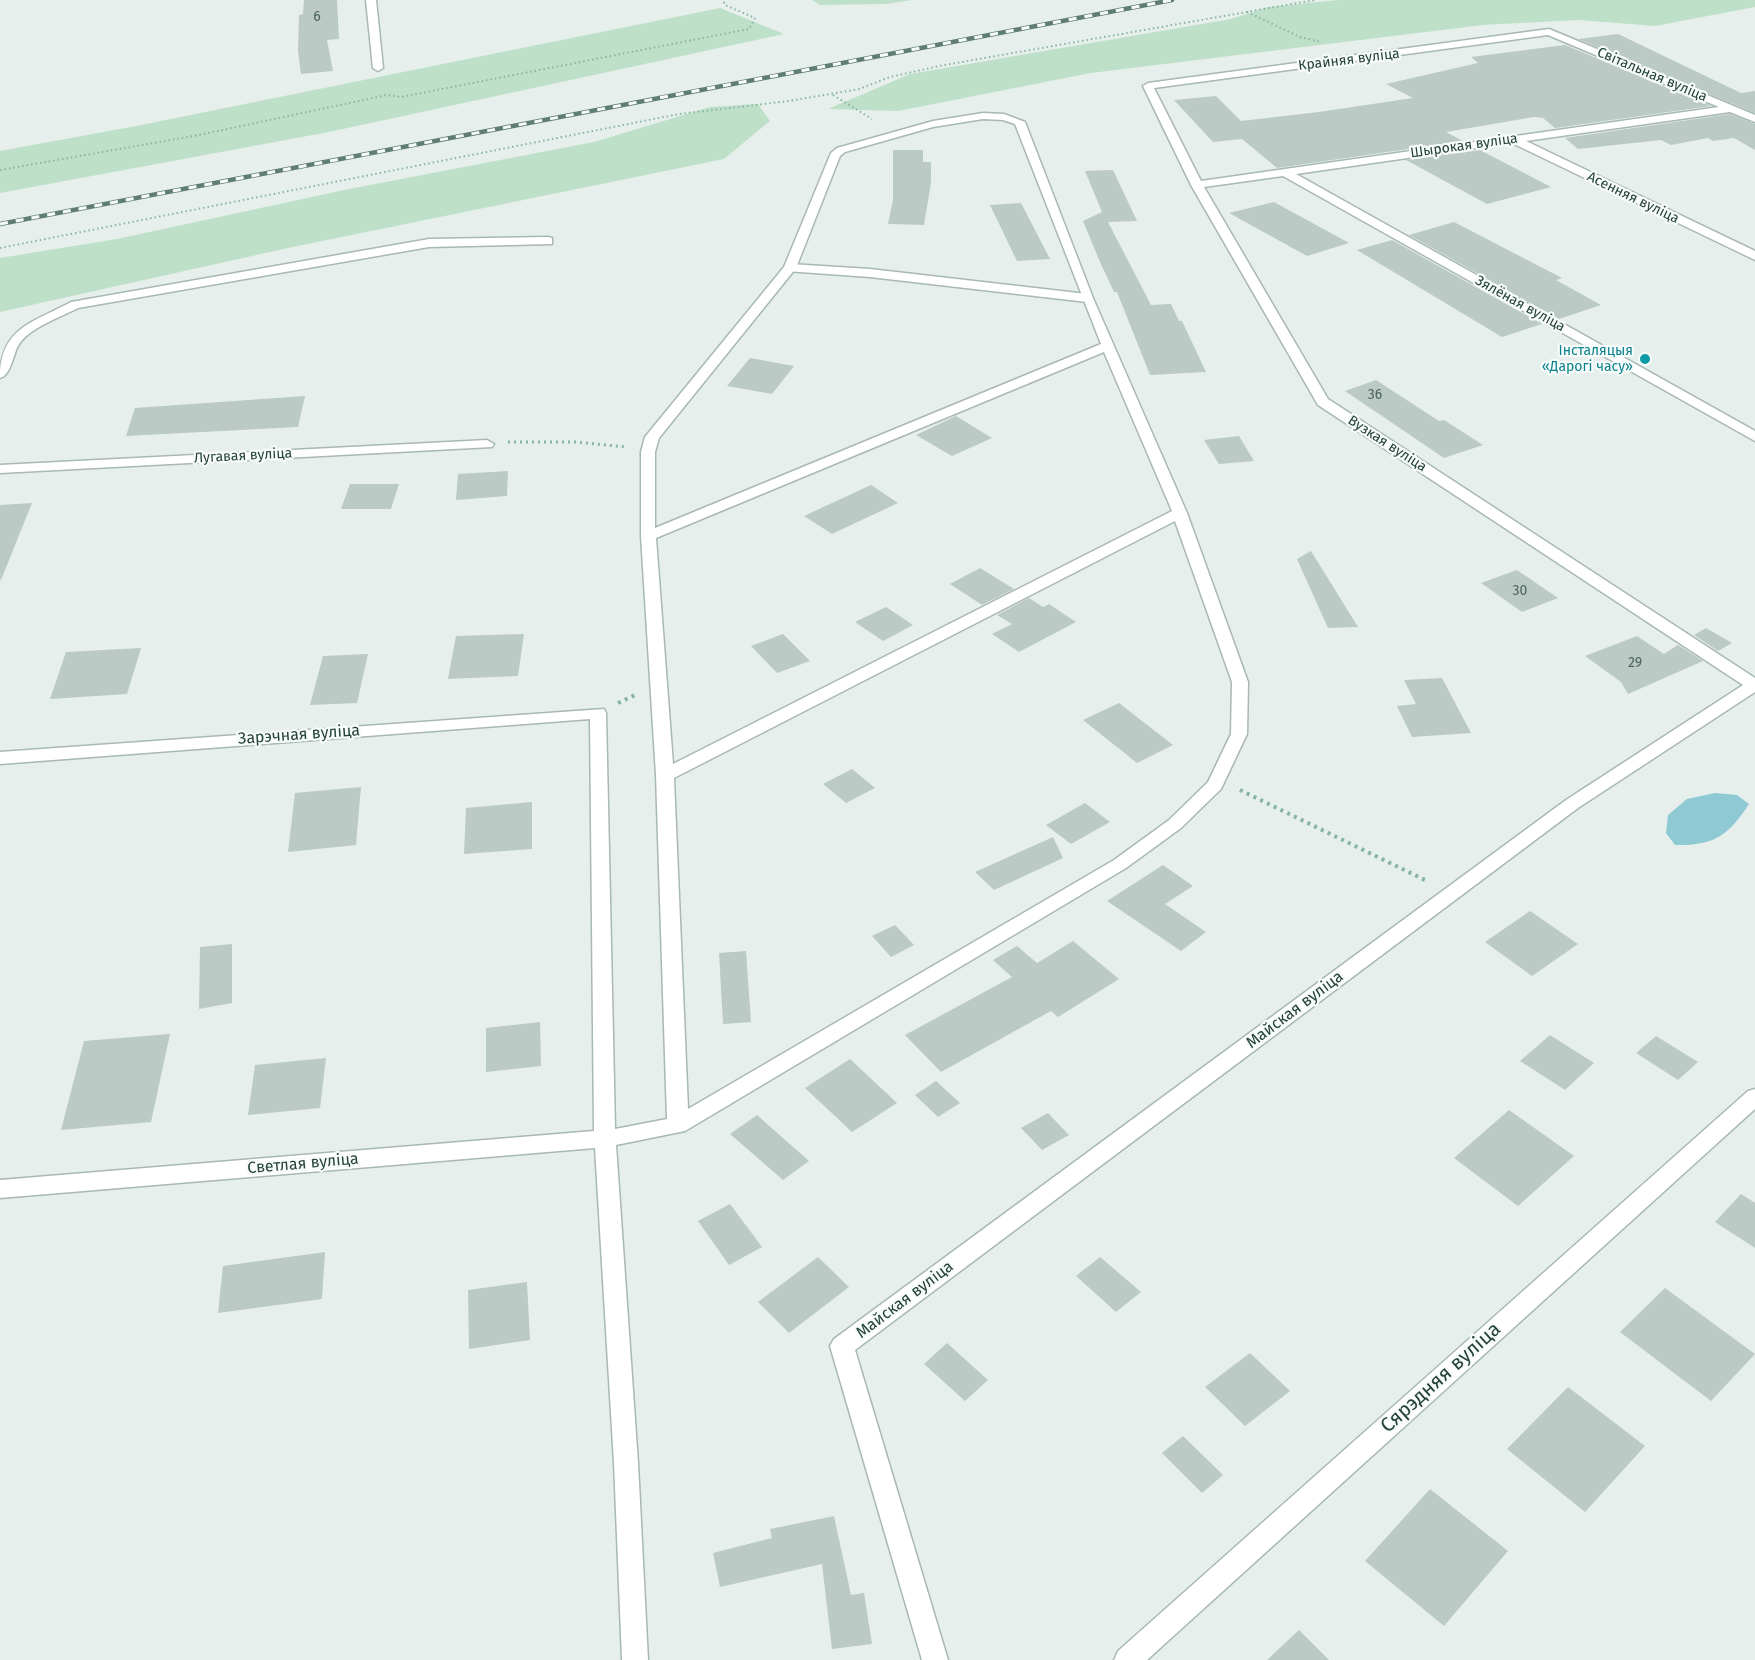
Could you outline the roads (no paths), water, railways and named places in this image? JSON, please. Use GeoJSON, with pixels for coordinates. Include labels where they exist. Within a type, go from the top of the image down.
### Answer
{"type":"FeatureCollection","features":[{"type":"Feature","properties":{"kind":"street"},"geometry":{"type":"LineString","coordinates":[[371,0],[378,68]]}},
{"type":"Feature","properties":{"kind":"street","name":"Крайняя вуліца"},"geometry":{"type":"LineString","coordinates":[[1148,86],[1386,56],[1549,32]]}},
{"type":"Feature","properties":{"kind":"street","name":"Світальная вуліца"},"geometry":{"type":"LineString","coordinates":[[1549,32],[1755,119]]}},
{"type":"Feature","properties":{"kind":"street","name":"Вузкая вуліца"},"geometry":{"type":"LineString","coordinates":[[1148,86],[1197,185],[1323,402],[1755,685]]}},
{"type":"Feature","properties":{"kind":"street","name":"Шырокая вуліца"},"geometry":{"type":"LineString","coordinates":[[1197,185],[1732,109]]}},
{"type":"Feature","properties":{"kind":"street","name":"Светлая вуліца"},"geometry":{"type":"LineString","coordinates":[[0,1189],[605,1139],[678,1125],[1120,864],[1175,824],[1215,785],[1239,734],[1240,682],[1180,513],[1087,298],[1020,122],[1009,116],[973,115],[841,150],[835,155],[790,268]]}},
{"type":"Feature","properties":{"kind":"street","name":"Асенняя вуліца"},"geometry":{"type":"LineString","coordinates":[[1512,139],[1755,256]]}},
{"type":"Feature","properties":{"kind":"street","name":"Зялёная вуліца"},"geometry":{"type":"LineString","coordinates":[[1284,172],[1755,437]]}},
{"type":"Feature","properties":{"kind":"street"},"geometry":{"type":"LineString","coordinates":[[0,374],[13,342],[29,329],[75,305],[429,243],[548,241]]}},
{"type":"Feature","properties":{"kind":"street"},"geometry":{"type":"LineString","coordinates":[[678,1125],[665,775],[648,536],[648,452],[652,437],[790,268],[870,273],[1087,298]]}},
{"type":"Feature","properties":{"kind":"street"},"geometry":{"type":"LineString","coordinates":[[648,536],[1108,346]]}},
{"type":"Feature","properties":{"kind":"street","name":"Лугавая вуліца"},"geometry":{"type":"LineString","coordinates":[[0,469],[487,444]]}},
{"type":"Feature","properties":{"kind":"street"},"geometry":{"type":"LineString","coordinates":[[665,775],[1180,513]]}},
{"type":"Feature","properties":{"kind":"street","name":"Майская вуліца"},"geometry":{"type":"LineString","coordinates":[[935,1660],[842,1346],[1572,804],[1755,685]]}},
{"type":"Feature","properties":{"kind":"street","name":"Зарэчная вуліца"},"geometry":{"type":"LineString","coordinates":[[0,758],[598,713],[605,1139]]}},
{"type":"Feature","properties":{"kind":"street","name":"Сярэдняя вуліца"},"geometry":{"type":"LineString","coordinates":[[1127,1660],[1755,1096]]}},
{"type":"Feature","properties":{"kind":"street"},"geometry":{"type":"LineString","coordinates":[[605,1139],[626,1463],[635,1660]]}},
{"type":"Feature","properties":{"kind":"water"},"geometry":{"type":"Polygon","coordinates":[[[1715,793],[1737,795],[1749,804],[1727,831],[1710,841],[1675,845],[1666,833],[1668,815],[1687,799],[1715,793]]]}},
{"type":"Feature","properties":{"kind":"railway"},"geometry":{"type":"LineString","coordinates":[[0,224],[1172,0]]}},
{"type":"Feature","properties":{"kind":"place","name":"Інсталяцыя «Дарогі часу»"},"geometry":{"type":"Point","coordinates":[1645,359]}}]}
